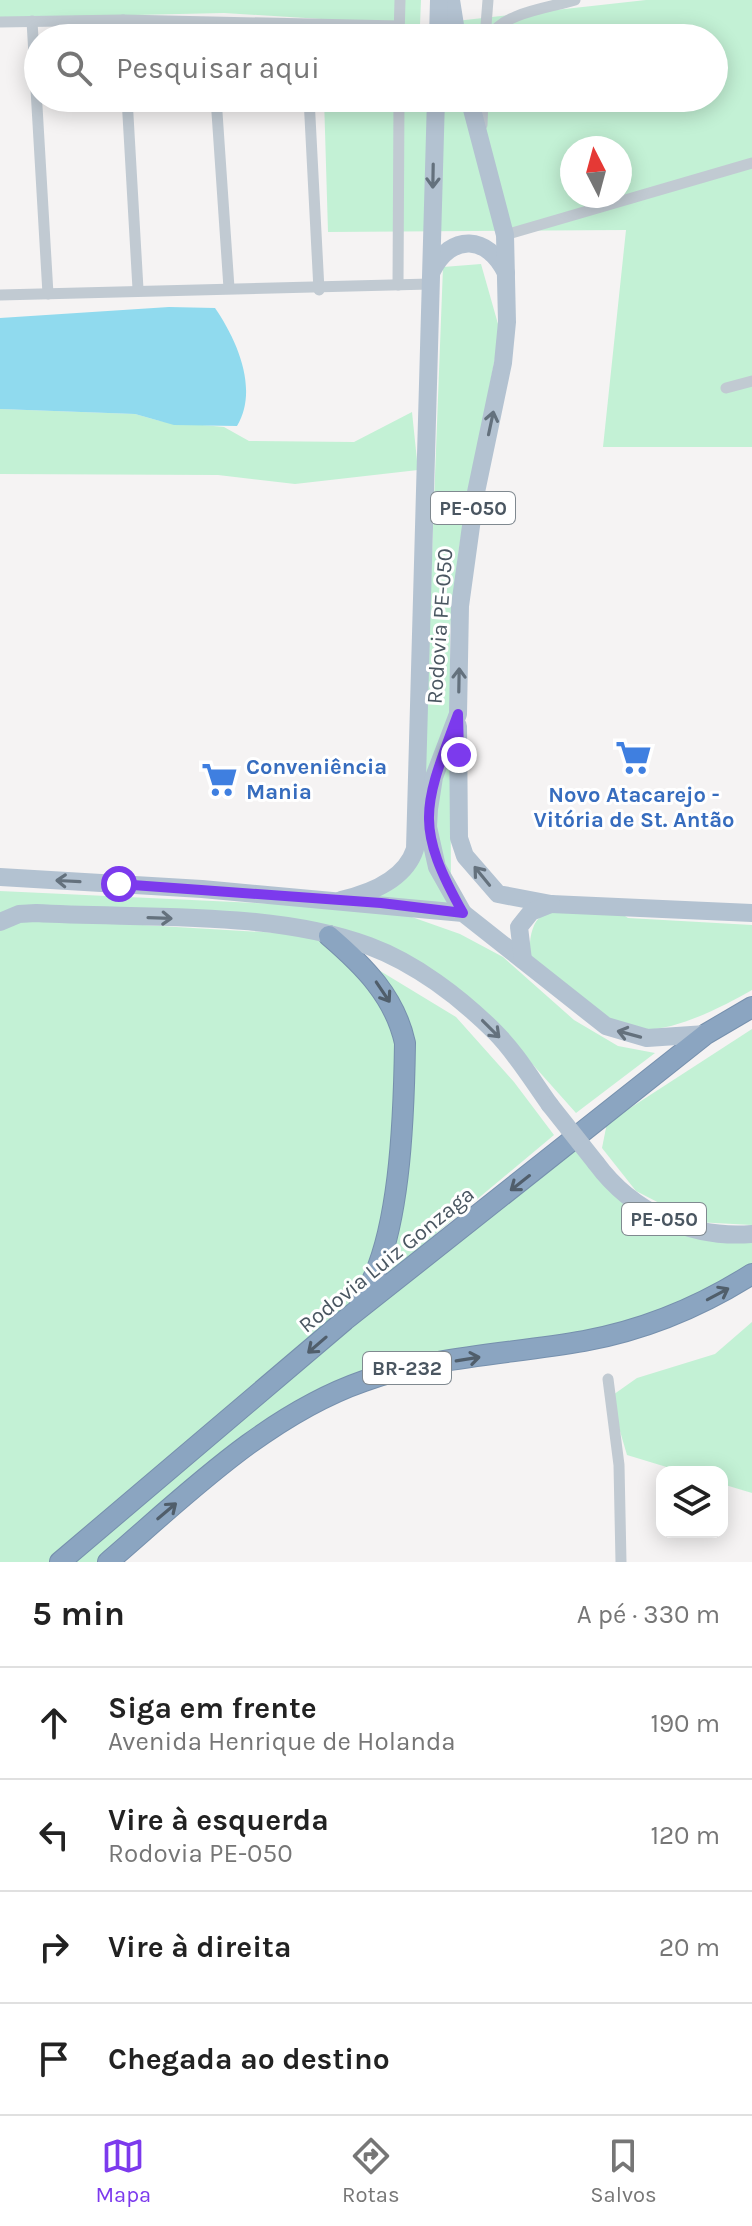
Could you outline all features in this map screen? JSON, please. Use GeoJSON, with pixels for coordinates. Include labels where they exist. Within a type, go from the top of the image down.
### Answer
{"type":"FeatureCollection","features":[{"type":"Feature","properties":{"kind":"highway"},"geometry":{"type":"LineString","coordinates":[[329,936],[384,992],[398,1018],[405,1043],[388,1244],[369,1287],[345,1320]]}},
{"type":"Feature","properties":{"kind":"highway","name":"Rodovia Luiz Gonzaga"},"geometry":{"type":"LineString","coordinates":[[60,1562],[345,1320],[706,1034],[752,1007]]}},
{"type":"Feature","properties":{"kind":"highway","name":"BR-232"},"geometry":{"type":"LineString","coordinates":[[108,1562],[267,1433],[361,1382],[404,1369],[587,1340],[638,1328],[702,1303],[752,1274]]}},
{"type":"Feature","properties":{"kind":"main road"},"geometry":{"type":"LineString","coordinates":[[438,24],[439,0]]}},
{"type":"Feature","properties":{"kind":"main road"},"geometry":{"type":"LineString","coordinates":[[451,0],[455,24]]}},
{"type":"Feature","properties":{"kind":"main road","name":"Rodovia PE-050"},"geometry":{"type":"LineString","coordinates":[[341,900],[377,887],[407,867],[417,827],[436,112]]}},
{"type":"Feature","properties":{"kind":"main road","name":"Rodovia PE-050"},"geometry":{"type":"LineString","coordinates":[[463,913],[437,867],[428,827],[434,777],[458,714],[460,606],[475,497],[503,363],[505,235],[473,112]]}},
{"type":"Feature","properties":{"kind":"main road"},"geometry":{"type":"LineString","coordinates":[[431,278],[439,257],[452,246],[469,243],[486,247],[499,257],[506,273]]}},
{"type":"Feature","properties":{"kind":"main road"},"geometry":{"type":"LineString","coordinates":[[458,714],[458,816],[465,856],[498,894],[551,904],[752,913]]}},
{"type":"Feature","properties":{"kind":"main road","name":"PE-050"},"geometry":{"type":"LineString","coordinates":[[0,877],[341,900],[463,913],[591,1017],[623,1034],[647,1038],[706,1034]]}},
{"type":"Feature","properties":{"kind":"main road"},"geometry":{"type":"LineString","coordinates":[[523,960],[519,927],[531,912],[551,904]]}},
{"type":"Feature","properties":{"kind":"main road","name":"PE-050"},"geometry":{"type":"LineString","coordinates":[[0,922],[19,914],[36,913],[264,925],[329,936],[384,953],[449,993],[497,1034],[617,1188],[661,1218],[711,1233],[752,1234]]}},
{"type":"Feature","properties":{"kind":"street"},"geometry":{"type":"LineString","coordinates":[[399,24],[400,0]]}},
{"type":"Feature","properties":{"kind":"street"},"geometry":{"type":"LineString","coordinates":[[487,24],[488,0]]}},
{"type":"Feature","properties":{"kind":"street"},"geometry":{"type":"LineString","coordinates":[[503,24],[575,0]]}},
{"type":"Feature","properties":{"kind":"street"},"geometry":{"type":"LineString","coordinates":[[123,20],[123,24]]}},
{"type":"Feature","properties":{"kind":"street"},"geometry":{"type":"LineString","coordinates":[[0,22],[123,20],[258,24]]}},
{"type":"Feature","properties":{"kind":"street"},"geometry":{"type":"LineString","coordinates":[[37,112],[48,294]]}},
{"type":"Feature","properties":{"kind":"street"},"geometry":{"type":"LineString","coordinates":[[128,112],[138,289]]}},
{"type":"Feature","properties":{"kind":"street"},"geometry":{"type":"LineString","coordinates":[[217,112],[229,288]]}},
{"type":"Feature","properties":{"kind":"street"},"geometry":{"type":"LineString","coordinates":[[310,112],[319,290]]}},
{"type":"Feature","properties":{"kind":"street"},"geometry":{"type":"LineString","coordinates":[[398,285],[399,112]]}},
{"type":"Feature","properties":{"kind":"street"},"geometry":{"type":"LineString","coordinates":[[482,142],[483,112]]}},
{"type":"Feature","properties":{"kind":"street"},"geometry":{"type":"LineString","coordinates":[[505,235],[752,163]]}},
{"type":"Feature","properties":{"kind":"street"},"geometry":{"type":"LineString","coordinates":[[0,295],[138,289],[319,290],[398,285],[431,278]]}},
{"type":"Feature","properties":{"kind":"street"},"geometry":{"type":"LineString","coordinates":[[726,388],[752,381]]}},
{"type":"Feature","properties":{"kind":"street"},"geometry":{"type":"LineString","coordinates":[[608,1379],[619,1465],[621,1562]]}},
{"type":"Feature","properties":{"kind":"green space"},"geometry":{"type":"Polygon","coordinates":[[[0,0],[421,0],[420,24],[224,13],[0,18],[0,0]]]}},
{"type":"Feature","properties":{"kind":"green space"},"geometry":{"type":"Polygon","coordinates":[[[646,0],[752,0],[752,447],[603,447],[626,230],[328,232],[324,112],[728,112],[728,24],[429,24],[646,0]]]}},
{"type":"Feature","properties":{"kind":"green space"},"geometry":{"type":"Polygon","coordinates":[[[481,264],[500,331],[459,548],[450,629],[451,895],[458,906],[372,897],[421,842],[443,267],[481,264]]]}},
{"type":"Feature","properties":{"kind":"green space"},"geometry":{"type":"Polygon","coordinates":[[[0,409],[135,414],[160,421],[224,427],[249,441],[354,442],[412,412],[418,470],[295,484],[218,475],[0,474],[0,409]]]}},
{"type":"Feature","properties":{"kind":"green space"},"geometry":{"type":"Polygon","coordinates":[[[0,891],[320,906],[409,916],[460,934],[503,957],[574,1020],[618,1046],[655,1053],[576,1113],[486,1012],[338,928],[0,916],[0,891]]]}},
{"type":"Feature","properties":{"kind":"green space"},"geometry":{"type":"Polygon","coordinates":[[[614,909],[628,918],[752,925],[752,990],[703,1015],[665,1027],[629,1029],[614,1023],[530,960],[530,939],[534,925],[552,910],[614,909]]]}},
{"type":"Feature","properties":{"kind":"green space"},"geometry":{"type":"Polygon","coordinates":[[[8,917],[329,936],[346,950],[405,1043],[390,1233],[365,1295],[55,1562],[0,1562],[0,923],[8,917]]]}},
{"type":"Feature","properties":{"kind":"green space"},"geometry":{"type":"Polygon","coordinates":[[[372,966],[456,1017],[514,1082],[554,1135],[385,1276],[398,1221],[409,1031],[399,999],[372,966]]]}},
{"type":"Feature","properties":{"kind":"green space"},"geometry":{"type":"Polygon","coordinates":[[[752,1029],[752,1225],[696,1222],[636,1191],[602,1148],[607,1123],[752,1029]]]}},
{"type":"Feature","properties":{"kind":"green space"},"geometry":{"type":"Polygon","coordinates":[[[569,1144],[647,1211],[752,1234],[752,1274],[616,1339],[434,1364],[328,1398],[104,1562],[64,1562],[569,1144]]]}},
{"type":"Feature","properties":{"kind":"green space"},"geometry":{"type":"Polygon","coordinates":[[[752,1322],[752,1493],[728,1486],[728,1466],[663,1466],[627,1455],[610,1397],[637,1378],[715,1354],[752,1322]]]}},
{"type":"Feature","properties":{"kind":"water"},"geometry":{"type":"Polygon","coordinates":[[[169,307],[215,308],[231,335],[246,381],[243,412],[237,426],[174,425],[135,414],[0,409],[0,318],[169,307]]]}},
{"type":"Feature","properties":{"kind":"place","name":"Novo Atacarejo - Vitória de St. Antão"},"geometry":{"type":"Point","coordinates":[634,758]}},
{"type":"Feature","properties":{"kind":"place","name":"Conveniência Mania"},"geometry":{"type":"Point","coordinates":[220,779]}},
{"type":"Feature","properties":{"kind":"route"},"geometry":{"type":"LineString","coordinates":[[119,884],[381,903],[463,913],[437,867],[428,827],[434,777],[458,714],[459,755]]}}]}
